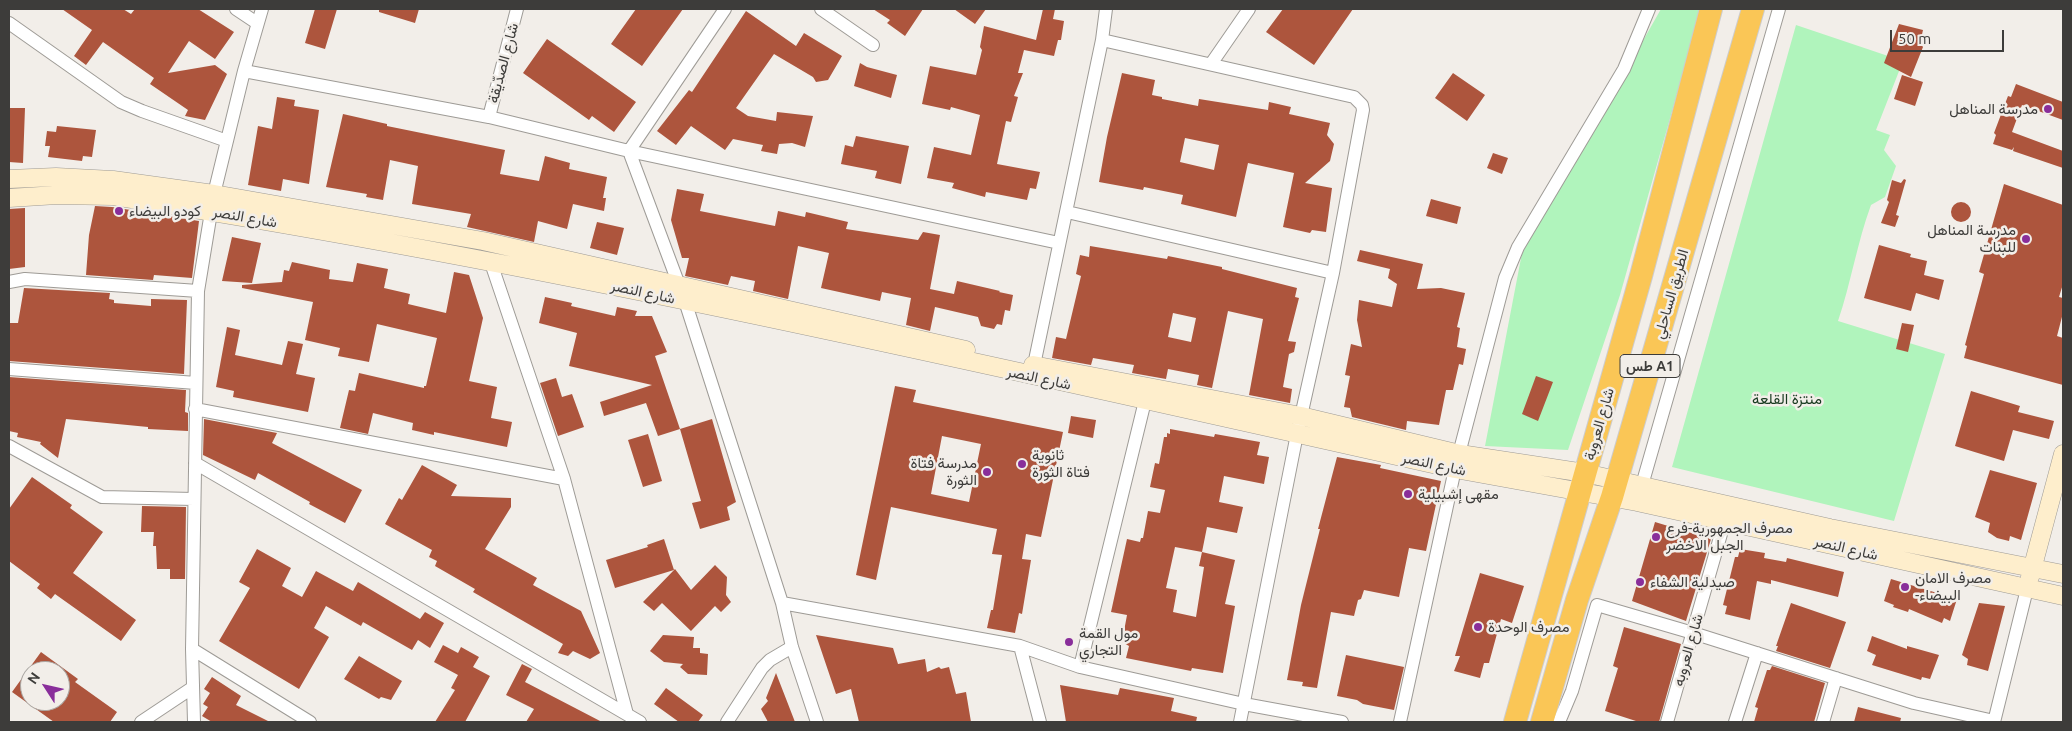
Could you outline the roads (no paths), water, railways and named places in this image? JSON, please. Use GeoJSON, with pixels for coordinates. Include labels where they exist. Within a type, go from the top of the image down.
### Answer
{"type":"FeatureCollection","features":[{"type":"Feature","properties":{"kind":"highway","name":"شارع العروبة"},"geometry":{"type":"LineString","coordinates":[[1515,722],[1641,276],[1711,9]]}},
{"type":"Feature","properties":{"kind":"highway","name":"الطريق الساحلي"},"geometry":{"type":"LineString","coordinates":[[1542,722],[1614,488],[1753,9]]}},
{"type":"Feature","properties":{"kind":"street"},"geometry":{"type":"LineString","coordinates":[[236,9],[257,24]]}},
{"type":"Feature","properties":{"kind":"street"},"geometry":{"type":"LineString","coordinates":[[194,722],[192,649],[198,291],[213,203],[227,141],[244,71],[262,9]]}},
{"type":"Feature","properties":{"kind":"street","name":"شارع الصدّيقة"},"geometry":{"type":"LineString","coordinates":[[489,117],[517,9]]}},
{"type":"Feature","properties":{"kind":"street"},"geometry":{"type":"LineString","coordinates":[[629,151],[725,9]]}},
{"type":"Feature","properties":{"kind":"street"},"geometry":{"type":"LineString","coordinates":[[821,9],[873,45]]}},
{"type":"Feature","properties":{"kind":"street"},"geometry":{"type":"LineString","coordinates":[[1034,365],[1102,40],[1106,9]]}},
{"type":"Feature","properties":{"kind":"street"},"geometry":{"type":"LineString","coordinates":[[1211,64],[1249,9]]}},
{"type":"Feature","properties":{"kind":"street"},"geometry":{"type":"LineString","coordinates":[[1400,722],[1458,461],[1505,278],[1518,246],[1624,69],[1649,9]]}},
{"type":"Feature","properties":{"kind":"street"},"geometry":{"type":"LineString","coordinates":[[1639,494],[1779,9]]}},
{"type":"Feature","properties":{"kind":"street"},"geometry":{"type":"LineString","coordinates":[[9,22],[121,102],[142,112],[227,141]]}},
{"type":"Feature","properties":{"kind":"street"},"geometry":{"type":"LineString","coordinates":[[1102,40],[1354,97],[1363,110],[1333,273],[1297,434],[1240,722]]}},
{"type":"Feature","properties":{"kind":"street"},"geometry":{"type":"LineString","coordinates":[[244,71],[489,117],[629,151],[1059,243]]}},
{"type":"Feature","properties":{"kind":"street"},"geometry":{"type":"LineString","coordinates":[[629,151],[682,293],[782,603],[792,647],[818,722]]}},
{"type":"Feature","properties":{"kind":"street","name":"شارع النصر"},"geometry":{"type":"LineString","coordinates":[[9,179],[85,178],[490,260],[682,293],[1034,365],[1301,416],[1458,461]]}},
{"type":"Feature","properties":{"kind":"street","name":"شارع النصر"},"geometry":{"type":"LineString","coordinates":[[9,198],[57,195],[113,196],[213,203],[483,241],[682,293],[1144,401],[1297,434],[1614,488],[1725,520],[2027,590],[2063,596]]}},
{"type":"Feature","properties":{"kind":"street"},"geometry":{"type":"LineString","coordinates":[[1067,212],[1333,273]]}},
{"type":"Feature","properties":{"kind":"street"},"geometry":{"type":"LineString","coordinates":[[490,260],[564,479],[627,714]]}},
{"type":"Feature","properties":{"kind":"street"},"geometry":{"type":"LineString","coordinates":[[9,282],[24,279],[198,291]]}},
{"type":"Feature","properties":{"kind":"street"},"geometry":{"type":"LineString","coordinates":[[9,369],[196,384]]}},
{"type":"Feature","properties":{"kind":"street"},"geometry":{"type":"LineString","coordinates":[[1080,667],[1144,401]]}},
{"type":"Feature","properties":{"kind":"street"},"geometry":{"type":"LineString","coordinates":[[195,409],[564,479]]}},
{"type":"Feature","properties":{"kind":"street"},"geometry":{"type":"LineString","coordinates":[[9,446],[102,497],[194,499]]}},
{"type":"Feature","properties":{"kind":"street"},"geometry":{"type":"LineString","coordinates":[[1559,722],[1572,691],[1597,605],[1693,633],[1914,703],[1994,722],[2063,454]]}},
{"type":"Feature","properties":{"kind":"street"},"geometry":{"type":"LineString","coordinates":[[195,462],[640,722]]}},
{"type":"Feature","properties":{"kind":"street","name":"شارع النصر"},"geometry":{"type":"LineString","coordinates":[[1639,494],[2034,566],[2063,574]]}},
{"type":"Feature","properties":{"kind":"street","name":"شارع العروبه"},"geometry":{"type":"LineString","coordinates":[[1667,722],[1725,520]]}},
{"type":"Feature","properties":{"kind":"street"},"geometry":{"type":"LineString","coordinates":[[782,603],[1020,646],[1080,667],[1244,704],[1342,722]]}},
{"type":"Feature","properties":{"kind":"street"},"geometry":{"type":"LineString","coordinates":[[1020,646],[1040,722]]}},
{"type":"Feature","properties":{"kind":"street"},"geometry":{"type":"LineString","coordinates":[[727,722],[762,668],[770,660],[792,647]]}},
{"type":"Feature","properties":{"kind":"street"},"geometry":{"type":"LineString","coordinates":[[192,649],[310,722]]}},
{"type":"Feature","properties":{"kind":"street"},"geometry":{"type":"LineString","coordinates":[[1735,722],[1757,653]]}},
{"type":"Feature","properties":{"kind":"street"},"geometry":{"type":"LineString","coordinates":[[1824,722],[1836,678]]}},
{"type":"Feature","properties":{"kind":"street"},"geometry":{"type":"LineString","coordinates":[[141,722],[192,688]]}},
{"type":"Feature","properties":{"kind":"place","name":"مدرسة المناهل"},"geometry":{"type":"Point","coordinates":[2048,109]}},
{"type":"Feature","properties":{"kind":"place","name":"كودو البيضاء"},"geometry":{"type":"Point","coordinates":[119,211]}},
{"type":"Feature","properties":{"kind":"place","name":"مدرسة المناهل للبنات"},"geometry":{"type":"Point","coordinates":[2026,239]}},
{"type":"Feature","properties":{"kind":"place","name":"ثانوية فتاة الثورة"},"geometry":{"type":"Point","coordinates":[1022,464]}},
{"type":"Feature","properties":{"kind":"place","name":"مدرسة فتاة الثورة"},"geometry":{"type":"Point","coordinates":[987,472]}},
{"type":"Feature","properties":{"kind":"place","name":"مقهى إشبيلية"},"geometry":{"type":"Point","coordinates":[1408,494]}},
{"type":"Feature","properties":{"kind":"place","name":"مصرف الجمهورية-فرع الجبل الاخضر"},"geometry":{"type":"Point","coordinates":[1656,537]}},
{"type":"Feature","properties":{"kind":"place","name":"صيدلية الشفاء"},"geometry":{"type":"Point","coordinates":[1640,582]}},
{"type":"Feature","properties":{"kind":"place","name":"مصرف الامان -البيضاء"},"geometry":{"type":"Point","coordinates":[1905,587]}},
{"type":"Feature","properties":{"kind":"place","name":"مصرف الوحدة"},"geometry":{"type":"Point","coordinates":[1478,627]}},
{"type":"Feature","properties":{"kind":"place","name":"مول القمة التجاري"},"geometry":{"type":"Point","coordinates":[1069,642]}},
{"type":"Feature","properties":{"kind":"park label","name":"منتزة القلعة"},"geometry":{"type":"Point","coordinates":[1787,399]}}]}
